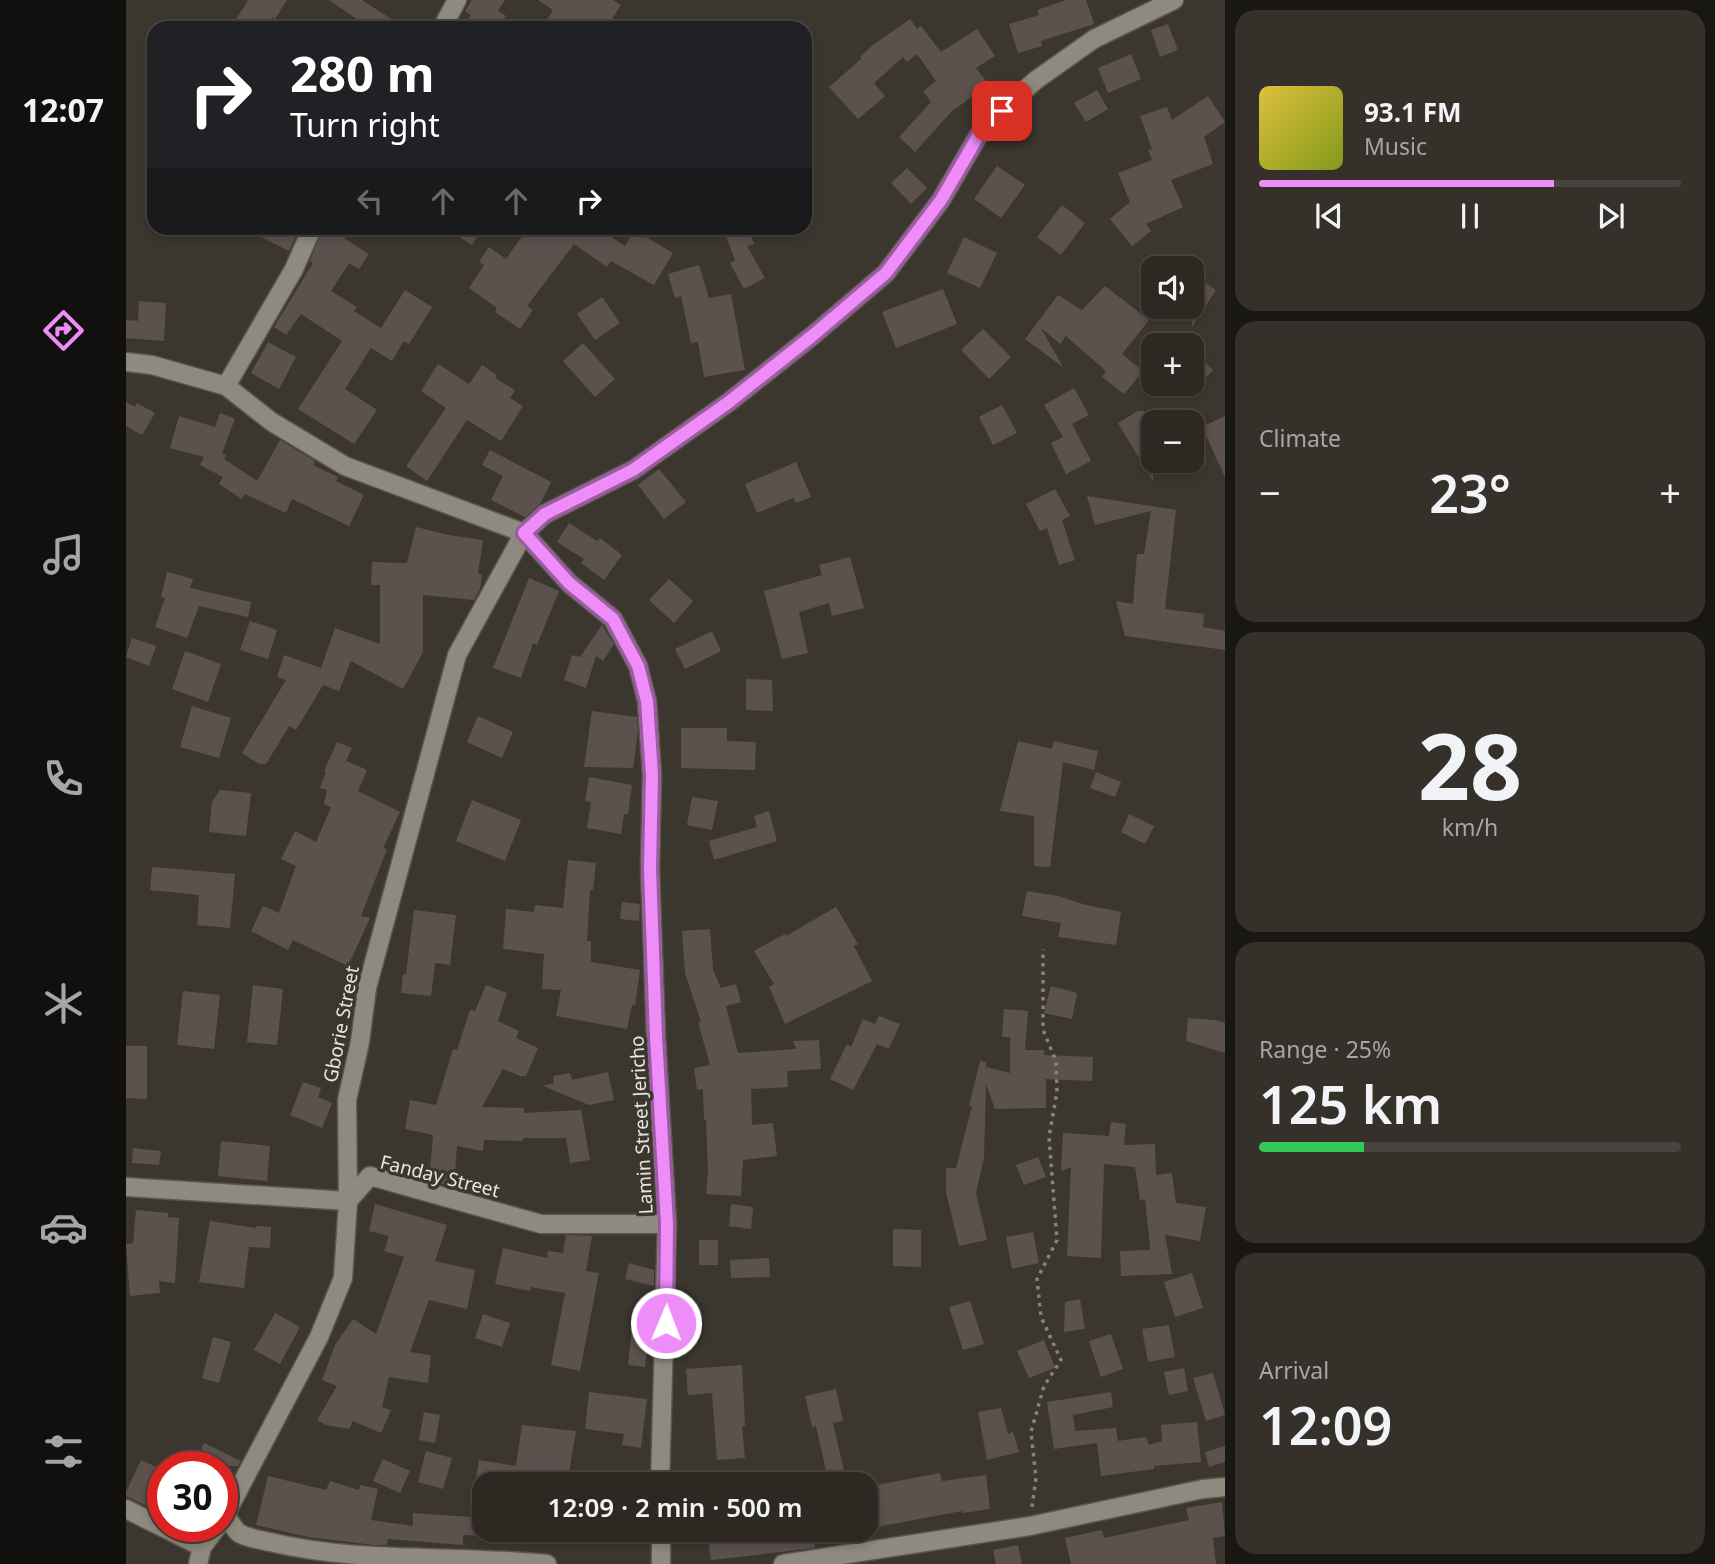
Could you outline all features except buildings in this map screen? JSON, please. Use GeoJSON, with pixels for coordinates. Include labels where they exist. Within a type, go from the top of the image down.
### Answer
{"type":"FeatureCollection","features":[{"type":"Feature","properties":{"kind":"street"},"geometry":{"type":"LineString","coordinates":[[446,21],[457,0]]}},
{"type":"Feature","properties":{"kind":"street"},"geometry":{"type":"LineString","coordinates":[[524,533],[545,514],[633,470],[729,402],[812,336],[886,273],[941,200],[984,126],[1036,80],[1094,39],[1174,0]]}},
{"type":"Feature","properties":{"kind":"street"},"geometry":{"type":"LineString","coordinates":[[226,386],[294,269],[309,235]]}},
{"type":"Feature","properties":{"kind":"street","name":"Lamin Street Jericho"},"geometry":{"type":"LineString","coordinates":[[126,362],[152,365],[226,386],[272,422],[345,466],[524,533],[569,583],[613,619],[638,666],[647,701],[652,775],[650,869],[667,1224],[660,1472]]}},
{"type":"Feature","properties":{"kind":"street","name":"Gborie Street"},"geometry":{"type":"LineString","coordinates":[[238,1491],[319,1337],[343,1278],[348,1200],[347,1100],[360,1042],[367,988],[457,655],[524,533]]}},
{"type":"Feature","properties":{"kind":"street","name":"Fanday Street"},"geometry":{"type":"LineString","coordinates":[[348,1200],[370,1176],[541,1224],[667,1224]]}},
{"type":"Feature","properties":{"kind":"street"},"geometry":{"type":"LineString","coordinates":[[126,1187],[348,1200]]}},
{"type":"Feature","properties":{"kind":"street"},"geometry":{"type":"LineString","coordinates":[[783,1564],[1030,1526],[1203,1489],[1225,1487]]}},
{"type":"Feature","properties":{"kind":"street"},"geometry":{"type":"LineString","coordinates":[[126,1509],[200,1555]]}},
{"type":"Feature","properties":{"kind":"street"},"geometry":{"type":"LineString","coordinates":[[238,1532],[295,1549],[354,1559],[436,1562],[515,1560],[547,1564]]}},
{"type":"Feature","properties":{"kind":"street"},"geometry":{"type":"LineString","coordinates":[[660,1542],[661,1564]]}},
{"type":"Feature","properties":{"kind":"path"},"geometry":{"type":"LineString","coordinates":[[1030,1526],[1036,1478],[1031,1432],[1044,1386],[1061,1360],[1041,1317],[1037,1279],[1057,1240],[1049,1136],[1057,1093],[1056,1061],[1043,1030],[1043,948]]}},
{"type":"Feature","properties":{"kind":"route"},"geometry":{"type":"LineString","coordinates":[[666,1323],[667,1224],[656,1037],[650,869],[652,775],[647,701],[638,666],[613,619],[569,583],[524,533],[545,514],[633,470],[729,402],[886,273],[941,200],[984,126],[1002,111]]}}]}
